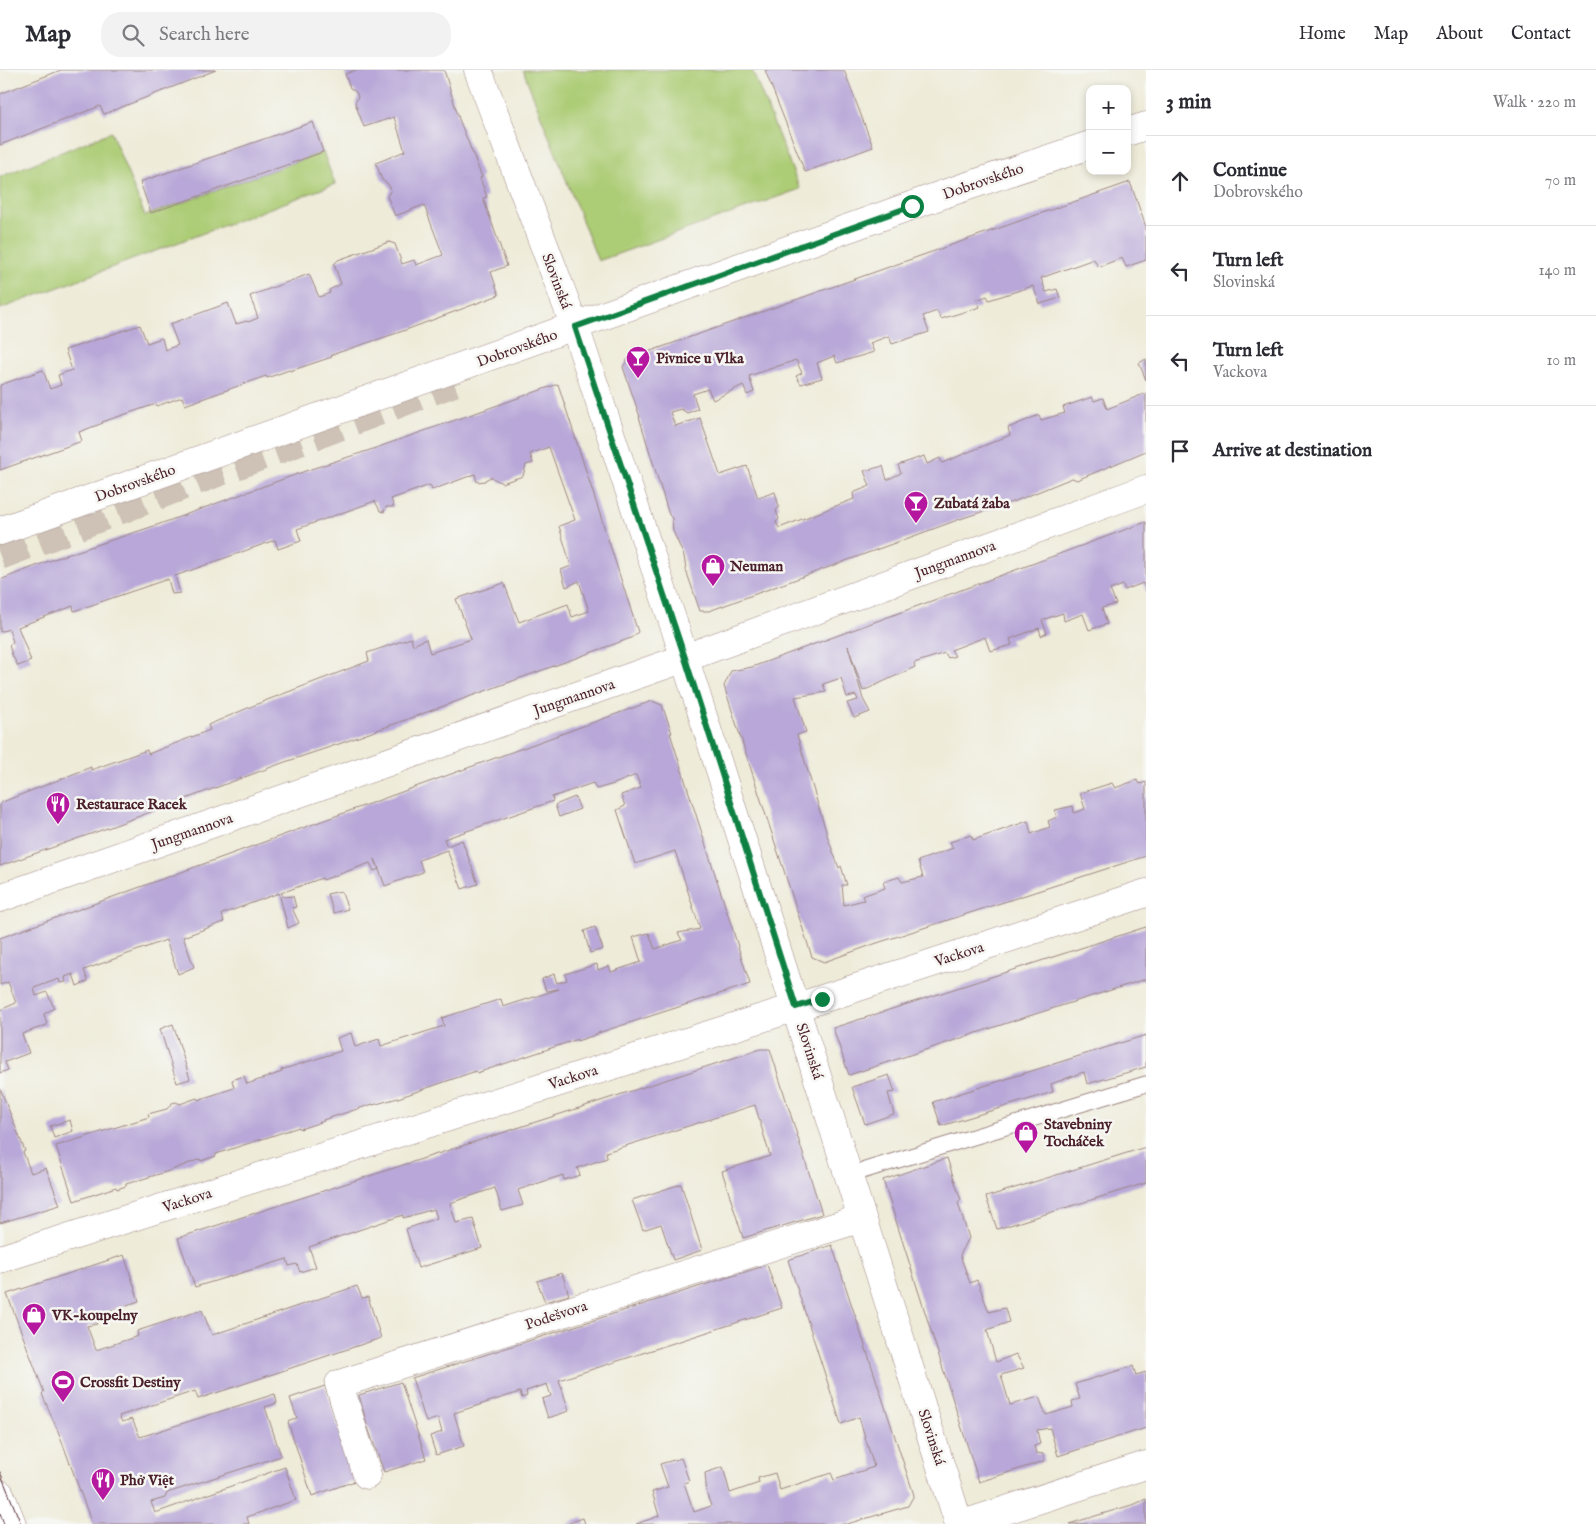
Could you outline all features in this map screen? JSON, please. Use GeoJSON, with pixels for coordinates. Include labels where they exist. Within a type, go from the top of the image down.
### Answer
{"type":"FeatureCollection","features":[{"type":"Feature","properties":{"kind":"street","name":"Slovinská"},"geometry":{"type":"LineString","coordinates":[[478,70],[575,327],[685,658],[959,1524]]}},
{"type":"Feature","properties":{"kind":"street"},"geometry":{"type":"LineString","coordinates":[[1131,131],[1146,126]]}},
{"type":"Feature","properties":{"kind":"street","name":"Dobrovského"},"geometry":{"type":"LineString","coordinates":[[0,531],[944,194],[1086,146]]}},
{"type":"Feature","properties":{"kind":"street","name":"Jungmannova"},"geometry":{"type":"LineString","coordinates":[[0,898],[685,658],[1146,489]]}},
{"type":"Feature","properties":{"kind":"street","name":"Vackova"},"geometry":{"type":"LineString","coordinates":[[0,1259],[796,1007],[1146,893]]}},
{"type":"Feature","properties":{"kind":"street","name":"Podešvova"},"geometry":{"type":"LineString","coordinates":[[367,1475],[339,1384],[862,1218]]}},
{"type":"Feature","properties":{"kind":"street"},"geometry":{"type":"LineString","coordinates":[[963,1524],[1146,1465]]}},
{"type":"Feature","properties":{"kind":"street"},"geometry":{"type":"LineString","coordinates":[[0,1494],[12,1524]]}},
{"type":"Feature","properties":{"kind":"lane"},"geometry":{"type":"LineString","coordinates":[[849,1174],[1146,1084]]}},
{"type":"Feature","properties":{"kind":"green space"},"geometry":{"type":"Polygon","coordinates":[[[523,70],[752,70],[800,189],[598,261],[523,70]]]}},
{"type":"Feature","properties":{"kind":"green space"},"geometry":{"type":"Polygon","coordinates":[[[111,132],[145,216],[323,152],[335,184],[0,309],[0,177],[111,132]]]}},
{"type":"Feature","properties":{"kind":"building"},"geometry":{"type":"Polygon","coordinates":[[[61,70],[216,70],[104,114],[100,106],[0,145],[0,94],[61,70]]]}},
{"type":"Feature","properties":{"kind":"building"},"geometry":{"type":"Polygon","coordinates":[[[356,70],[444,70],[459,119],[482,177],[480,178],[487,197],[483,198],[507,266],[491,272],[499,295],[403,331],[331,355],[332,357],[267,378],[266,376],[185,405],[182,397],[102,422],[79,432],[82,441],[0,470],[0,385],[43,370],[50,389],[61,385],[58,375],[72,370],[65,350],[140,325],[147,343],[162,338],[165,350],[178,345],[170,324],[228,303],[236,324],[248,322],[258,318],[250,296],[309,274],[319,297],[330,293],[329,290],[341,284],[334,264],[338,260],[389,242],[395,244],[402,264],[414,260],[416,265],[443,255],[424,205],[395,216],[387,196],[391,190],[388,184],[382,180],[376,163],[405,151],[394,117],[364,127],[355,103],[358,97],[356,92],[350,88],[345,74],[356,70]]]}},
{"type":"Feature","properties":{"kind":"building"},"geometry":{"type":"Polygon","coordinates":[[[765,70],[844,70],[873,147],[805,172],[765,70]]]}},
{"type":"Feature","properties":{"kind":"building"},"geometry":{"type":"Polygon","coordinates":[[[313,122],[323,152],[151,213],[140,182],[313,122]]]}},
{"type":"Feature","properties":{"kind":"building"},"geometry":{"type":"Polygon","coordinates":[[[1130,182],[1146,227],[1146,260],[1126,267],[1122,258],[1098,267],[1094,259],[1041,278],[1046,292],[1057,289],[1060,298],[1040,304],[1033,286],[989,300],[987,296],[977,300],[980,307],[941,319],[937,311],[923,316],[929,332],[892,344],[889,336],[870,343],[874,352],[837,363],[834,356],[817,363],[822,378],[801,384],[796,376],[802,373],[796,360],[749,376],[754,392],[747,395],[743,385],[713,400],[708,389],[693,394],[698,409],[687,413],[681,409],[670,412],[675,426],[700,418],[720,475],[747,466],[758,498],[775,492],[779,507],[776,511],[779,519],[776,522],[779,528],[854,499],[853,493],[870,486],[864,471],[883,466],[887,480],[901,473],[898,465],[924,456],[927,464],[940,458],[942,463],[1010,435],[1008,428],[1039,415],[1041,420],[1065,413],[1063,407],[1092,397],[1094,401],[1103,398],[1107,409],[1146,393],[1146,451],[1077,480],[1072,478],[1018,500],[963,518],[709,611],[700,611],[686,570],[684,556],[673,531],[672,518],[669,515],[623,367],[628,359],[1130,182]]]}},
{"type":"Feature","properties":{"kind":"building"},"geometry":{"type":"Polygon","coordinates":[[[1146,359],[1146,380],[1139,363],[1146,359]]]}},
{"type":"Feature","properties":{"kind":"building"},"geometry":{"type":"Polygon","coordinates":[[[558,384],[638,632],[631,638],[0,866],[0,803],[91,767],[91,770],[147,750],[148,754],[210,730],[208,725],[369,661],[367,653],[411,638],[413,645],[426,639],[430,653],[471,639],[456,599],[504,583],[519,622],[568,604],[572,617],[589,611],[579,581],[566,587],[561,570],[571,566],[559,526],[575,520],[549,447],[530,454],[533,463],[526,465],[523,476],[502,483],[491,477],[485,481],[477,482],[475,474],[432,490],[430,485],[391,499],[394,507],[386,507],[384,512],[380,511],[375,501],[297,529],[301,541],[278,549],[275,540],[175,576],[180,593],[172,594],[168,579],[74,611],[73,606],[18,627],[31,661],[18,666],[9,645],[13,642],[9,629],[0,632],[0,580],[54,559],[157,525],[311,469],[558,384]]]}},
{"type":"Feature","properties":{"kind":"building"},"geometry":{"type":"Polygon","coordinates":[[[1146,522],[1146,592],[1143,583],[1125,590],[1123,585],[1110,590],[1116,604],[1102,608],[1107,624],[1089,630],[1083,614],[1064,621],[1063,613],[1042,620],[1047,633],[1041,636],[1039,628],[1010,639],[1012,645],[990,651],[985,637],[951,650],[955,656],[948,658],[945,653],[914,663],[915,667],[863,691],[848,646],[863,699],[870,712],[854,718],[847,703],[858,700],[856,695],[847,697],[841,678],[823,684],[826,692],[795,697],[806,732],[797,735],[828,838],[839,868],[841,866],[847,885],[842,885],[844,905],[864,900],[862,896],[885,888],[883,882],[899,877],[902,882],[923,877],[918,861],[953,848],[950,842],[971,835],[973,840],[1028,821],[1031,834],[1050,827],[1048,821],[1057,817],[1055,810],[1073,806],[1074,813],[1085,809],[1080,793],[1112,783],[1115,788],[1137,780],[1140,784],[1146,782],[1146,856],[824,962],[812,957],[724,686],[731,671],[752,667],[1146,522]]]}},
{"type":"Feature","properties":{"kind":"building"},"geometry":{"type":"Polygon","coordinates":[[[652,701],[662,705],[672,733],[670,733],[750,984],[477,1073],[476,1071],[300,1129],[299,1127],[216,1154],[216,1156],[201,1161],[200,1159],[126,1184],[126,1186],[117,1189],[116,1187],[74,1201],[56,1146],[149,1117],[148,1114],[167,1109],[172,1103],[180,1104],[197,1098],[198,1100],[234,1088],[232,1080],[244,1076],[247,1084],[282,1072],[281,1070],[341,1051],[337,1038],[351,1033],[355,1047],[379,1039],[381,1046],[444,1026],[442,1018],[501,999],[503,1007],[559,989],[546,991],[542,979],[554,974],[557,983],[567,980],[565,974],[597,964],[598,970],[609,966],[611,972],[641,962],[633,937],[649,933],[655,949],[682,940],[678,933],[700,929],[675,851],[635,864],[617,810],[625,806],[621,795],[641,788],[636,775],[596,789],[593,783],[552,797],[553,801],[444,839],[447,846],[462,840],[478,884],[462,889],[447,850],[419,860],[423,872],[385,886],[379,869],[374,871],[370,863],[281,893],[284,897],[293,896],[296,907],[292,908],[299,923],[288,928],[279,893],[222,914],[224,922],[183,937],[194,967],[178,974],[166,940],[84,970],[88,981],[77,986],[73,974],[65,977],[66,982],[60,983],[59,979],[34,988],[36,996],[47,992],[54,1008],[44,1014],[47,1025],[22,1034],[29,1053],[5,1062],[8,1070],[0,1073],[0,1010],[16,1003],[8,982],[0,985],[0,938],[652,701]]]}},
{"type":"Feature","properties":{"kind":"building"},"geometry":{"type":"Polygon","coordinates":[[[575,797],[580,809],[559,817],[555,805],[575,797]]]}},
{"type":"Feature","properties":{"kind":"building"},"geometry":{"type":"Polygon","coordinates":[[[341,891],[348,909],[334,913],[327,894],[341,891]]]}},
{"type":"Feature","properties":{"kind":"building"},"geometry":{"type":"Polygon","coordinates":[[[595,927],[603,949],[590,953],[584,931],[595,927]]]}},
{"type":"Feature","properties":{"kind":"building"},"geometry":{"type":"Polygon","coordinates":[[[1146,927],[1146,979],[849,1075],[833,1028],[1146,927]]]}},
{"type":"Feature","properties":{"kind":"building"},"geometry":{"type":"Polygon","coordinates":[[[173,1024],[190,1079],[177,1083],[160,1029],[173,1024]]]}},
{"type":"Feature","properties":{"kind":"building"},"geometry":{"type":"Polygon","coordinates":[[[1146,1035],[1146,1067],[1087,1084],[1084,1072],[1051,1084],[1053,1092],[941,1126],[933,1102],[1146,1035]]]}},
{"type":"Feature","properties":{"kind":"building"},"geometry":{"type":"Polygon","coordinates":[[[761,1049],[770,1049],[822,1214],[743,1238],[722,1171],[770,1156],[755,1105],[606,1152],[607,1158],[577,1168],[580,1175],[564,1180],[563,1175],[518,1190],[523,1205],[502,1211],[495,1188],[450,1203],[456,1223],[473,1219],[482,1248],[418,1268],[406,1229],[437,1218],[434,1209],[403,1218],[403,1215],[309,1247],[316,1267],[300,1272],[297,1264],[289,1266],[287,1259],[195,1287],[178,1238],[761,1049]]]}},
{"type":"Feature","properties":{"kind":"building"},"geometry":{"type":"Polygon","coordinates":[[[889,1075],[895,1092],[888,1093],[894,1114],[865,1124],[852,1087],[889,1075]]]}},
{"type":"Feature","properties":{"kind":"building"},"geometry":{"type":"Polygon","coordinates":[[[0,1088],[25,1151],[23,1152],[31,1173],[46,1168],[60,1205],[0,1223],[0,1088]]]}},
{"type":"Feature","properties":{"kind":"building"},"geometry":{"type":"Polygon","coordinates":[[[70,1120],[73,1131],[54,1138],[50,1126],[70,1120]]]}},
{"type":"Feature","properties":{"kind":"building"},"geometry":{"type":"Polygon","coordinates":[[[1146,1147],[1146,1183],[997,1229],[986,1197],[1146,1147]]]}},
{"type":"Feature","properties":{"kind":"building"},"geometry":{"type":"Polygon","coordinates":[[[947,1158],[961,1200],[958,1203],[969,1238],[960,1255],[970,1283],[977,1280],[989,1312],[1005,1308],[1009,1322],[987,1330],[996,1362],[1016,1354],[1024,1368],[1001,1375],[1010,1405],[1039,1397],[1046,1415],[1073,1407],[1072,1401],[1080,1399],[1075,1384],[1133,1366],[1136,1375],[1146,1372],[1146,1428],[1058,1456],[1050,1428],[1037,1430],[1040,1444],[1034,1446],[1036,1453],[1044,1454],[1044,1461],[979,1482],[883,1180],[947,1158]]]}},
{"type":"Feature","properties":{"kind":"building"},"geometry":{"type":"Polygon","coordinates":[[[681,1184],[702,1250],[673,1260],[661,1224],[643,1230],[632,1200],[681,1184]]]}},
{"type":"Feature","properties":{"kind":"building"},"geometry":{"type":"Polygon","coordinates":[[[832,1245],[914,1495],[908,1506],[847,1524],[636,1524],[659,1516],[652,1492],[668,1487],[660,1464],[681,1458],[689,1481],[684,1483],[694,1512],[711,1506],[707,1495],[705,1473],[723,1467],[730,1493],[759,1483],[758,1478],[775,1473],[780,1490],[831,1473],[834,1480],[874,1467],[859,1417],[841,1424],[788,1260],[832,1245]]]}},
{"type":"Feature","properties":{"kind":"building"},"geometry":{"type":"Polygon","coordinates":[[[124,1255],[139,1301],[93,1316],[97,1324],[87,1326],[96,1350],[138,1336],[137,1331],[202,1310],[212,1335],[357,1286],[362,1298],[368,1297],[381,1338],[198,1399],[195,1391],[119,1416],[122,1422],[132,1419],[140,1437],[275,1394],[277,1403],[265,1407],[281,1456],[167,1493],[165,1498],[151,1502],[155,1513],[285,1467],[296,1500],[247,1517],[249,1524],[92,1524],[60,1436],[42,1394],[44,1392],[7,1294],[124,1255]]]}},
{"type":"Feature","properties":{"kind":"building"},"geometry":{"type":"Polygon","coordinates":[[[767,1265],[782,1308],[559,1380],[569,1411],[548,1418],[542,1399],[551,1396],[547,1384],[526,1391],[527,1396],[522,1398],[520,1392],[454,1413],[464,1446],[436,1455],[430,1436],[442,1432],[438,1418],[426,1422],[412,1378],[767,1265]]]}},
{"type":"Feature","properties":{"kind":"building"},"geometry":{"type":"Polygon","coordinates":[[[562,1273],[569,1295],[545,1302],[537,1281],[562,1273]]]}},
{"type":"Feature","properties":{"kind":"building"},"geometry":{"type":"Polygon","coordinates":[[[401,1382],[426,1459],[384,1472],[367,1425],[359,1395],[401,1382]]]}},
{"type":"Feature","properties":{"kind":"building"},"geometry":{"type":"Polygon","coordinates":[[[325,1386],[355,1481],[312,1496],[288,1422],[297,1418],[290,1398],[325,1386]]]}},
{"type":"Feature","properties":{"kind":"building"},"geometry":{"type":"Polygon","coordinates":[[[1146,1499],[1146,1524],[1069,1524],[1135,1504],[1146,1499]]]}},
{"type":"Feature","properties":{"kind":"building"},"geometry":{"type":"Polygon","coordinates":[[[583,1518],[585,1524],[566,1524],[583,1518]]]}},
{"type":"Feature","properties":{"kind":"tunnel"},"geometry":{"type":"LineString","coordinates":[[0,556],[454,383]]}},
{"type":"Feature","properties":{"kind":"tram line"},"geometry":{"type":"LineString","coordinates":[[0,1472],[21,1524]]}},
{"type":"Feature","properties":{"kind":"tram line"},"geometry":{"type":"LineString","coordinates":[[0,1513],[4,1524]]}},
{"type":"Feature","properties":{"kind":"place","name":"Pivnice u Vlka"},"geometry":{"type":"Point","coordinates":[638,379]}},
{"type":"Feature","properties":{"kind":"place","name":"Zubatá žaba"},"geometry":{"type":"Point","coordinates":[916,524]}},
{"type":"Feature","properties":{"kind":"place","name":"Neuman"},"geometry":{"type":"Point","coordinates":[713,587]}},
{"type":"Feature","properties":{"kind":"place","name":"Restaurace Racek"},"geometry":{"type":"Point","coordinates":[58,825]}},
{"type":"Feature","properties":{"kind":"place","name":"Stavebniny Tocháček"},"geometry":{"type":"Point","coordinates":[1026,1154]}},
{"type":"Feature","properties":{"kind":"place","name":"VK-koupelny"},"geometry":{"type":"Point","coordinates":[34,1336]}},
{"type":"Feature","properties":{"kind":"place","name":"Crossfit Destiny"},"geometry":{"type":"Point","coordinates":[63,1403]}},
{"type":"Feature","properties":{"kind":"place","name":"Phở Việt"},"geometry":{"type":"Point","coordinates":[103,1501]}},
{"type":"Feature","properties":{"kind":"route"},"geometry":{"type":"LineString","coordinates":[[822,999],[796,1007],[685,658],[575,327],[912,206]]}}]}
